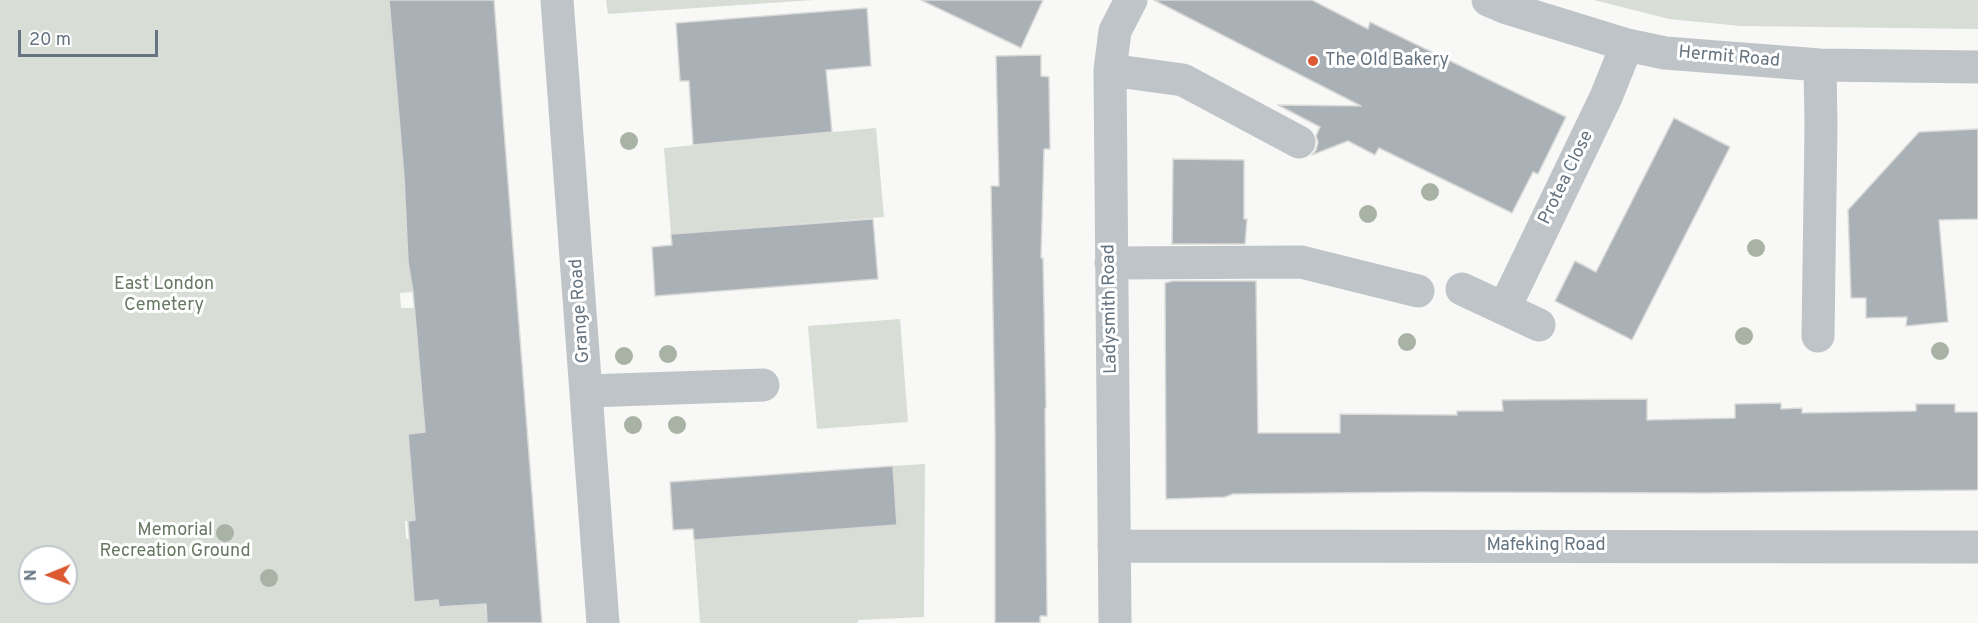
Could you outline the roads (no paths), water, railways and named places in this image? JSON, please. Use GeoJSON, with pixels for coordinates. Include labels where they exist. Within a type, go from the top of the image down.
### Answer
{"type":"FeatureCollection","features":[{"type":"Feature","properties":{"kind":"street","name":"Grange Road"},"geometry":{"type":"LineString","coordinates":[[557,0],[603,623]]}},
{"type":"Feature","properties":{"kind":"street","name":"Ladysmith Road"},"geometry":{"type":"LineString","coordinates":[[1115,623],[1110,70],[1115,31],[1131,0]]}},
{"type":"Feature","properties":{"kind":"street","name":"Hermit Road"},"geometry":{"type":"LineString","coordinates":[[1488,0],[1627,45],[1665,53],[1820,65],[1978,67]]}},
{"type":"Feature","properties":{"kind":"street","name":"Protea Close"},"geometry":{"type":"LineString","coordinates":[[1504,309],[1606,97],[1627,45]]}},
{"type":"Feature","properties":{"kind":"street"},"geometry":{"type":"LineString","coordinates":[[1818,336],[1820,65]]}},
{"type":"Feature","properties":{"kind":"street"},"geometry":{"type":"LineString","coordinates":[[1110,70],[1183,80],[1299,142]]}},
{"type":"Feature","properties":{"kind":"street"},"geometry":{"type":"LineString","coordinates":[[1111,263],[1301,262],[1418,291]]}},
{"type":"Feature","properties":{"kind":"street"},"geometry":{"type":"LineString","coordinates":[[1462,289],[1539,325]]}},
{"type":"Feature","properties":{"kind":"street"},"geometry":{"type":"LineString","coordinates":[[587,392],[763,385]]}},
{"type":"Feature","properties":{"kind":"street","name":"Mafeking Road"},"geometry":{"type":"LineString","coordinates":[[1114,546],[1978,547]]}},
{"type":"Feature","properties":{"kind":"place","name":"The Old Bakery"},"geometry":{"type":"Point","coordinates":[1313,61]}},
{"type":"Feature","properties":{"kind":"park label","name":"East London Cemetery"},"geometry":{"type":"Point","coordinates":[164,295]}},
{"type":"Feature","properties":{"kind":"park label","name":"Memorial Recreation Ground"},"geometry":{"type":"Point","coordinates":[175,541]}}]}
